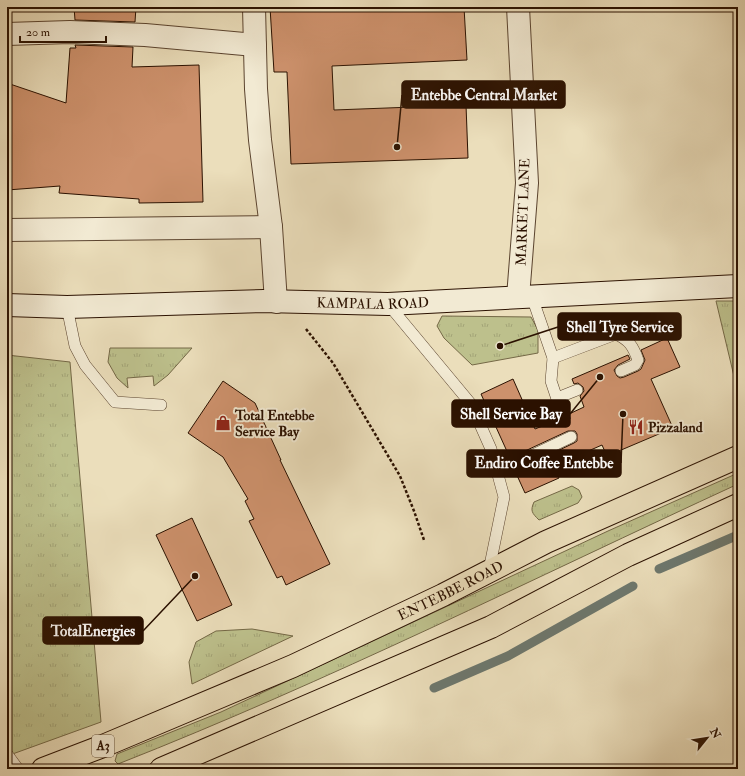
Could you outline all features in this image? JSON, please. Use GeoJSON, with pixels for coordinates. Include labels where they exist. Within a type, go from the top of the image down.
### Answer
{"type":"FeatureCollection","features":[{"type":"Feature","properties":{"kind":"highway","name":"ENTEBBE ROAD"},"geometry":{"type":"LineString","coordinates":[[43,769],[103,746],[294,666],[443,595],[546,542],[738,457]]}},
{"type":"Feature","properties":{"kind":"highway"},"geometry":{"type":"LineString","coordinates":[[171,767],[491,627],[628,555],[732,508]]}},
{"type":"Feature","properties":{"kind":"street"},"geometry":{"type":"LineString","coordinates":[[254,7],[256,89],[260,140],[280,302]]}},
{"type":"Feature","properties":{"kind":"street","name":"MARKET LANE"},"geometry":{"type":"LineString","coordinates":[[518,7],[527,182],[525,297]]}},
{"type":"Feature","properties":{"kind":"street"},"geometry":{"type":"LineString","coordinates":[[7,34],[70,32],[145,35],[255,44]]}},
{"type":"Feature","properties":{"kind":"street"},"geometry":{"type":"LineString","coordinates":[[7,230],[271,227]]}},
{"type":"Feature","properties":{"kind":"street","name":"KAMPALA ROAD"},"geometry":{"type":"LineString","coordinates":[[7,305],[67,307],[264,301],[388,304],[738,286]]}},
{"type":"Feature","properties":{"kind":"lane"},"geometry":{"type":"LineString","coordinates":[[525,297],[553,358],[551,381],[563,417]]}},
{"type":"Feature","properties":{"kind":"lane"},"geometry":{"type":"LineString","coordinates":[[388,304],[471,404],[491,449],[504,497],[489,570]]}},
{"type":"Feature","properties":{"kind":"lane"},"geometry":{"type":"LineString","coordinates":[[67,307],[75,346],[85,365],[115,402],[161,405]]}},
{"type":"Feature","properties":{"kind":"lane"},"geometry":{"type":"LineString","coordinates":[[553,358],[616,334],[627,339],[636,352],[638,360],[635,365],[621,371]]}},
{"type":"Feature","properties":{"kind":"lane"},"geometry":{"type":"LineString","coordinates":[[557,398],[577,390]]}},
{"type":"Feature","properties":{"kind":"lane"},"geometry":{"type":"LineString","coordinates":[[497,472],[571,437]]}},
{"type":"Feature","properties":{"kind":"lane"},"geometry":{"type":"LineString","coordinates":[[7,754],[18,769]]}},
{"type":"Feature","properties":{"kind":"path"},"geometry":{"type":"LineString","coordinates":[[280,302],[333,363],[368,420],[400,476],[424,540]]}},
{"type":"Feature","properties":{"kind":"green space"},"geometry":{"type":"Polygon","coordinates":[[[716,301],[738,301],[738,393],[716,301]]]}},
{"type":"Feature","properties":{"kind":"green space"},"geometry":{"type":"Polygon","coordinates":[[[442,316],[531,317],[538,330],[538,353],[472,365],[444,338],[437,326],[442,316]]]}},
{"type":"Feature","properties":{"kind":"green space"},"geometry":{"type":"Polygon","coordinates":[[[110,348],[192,348],[168,375],[154,386],[153,376],[127,378],[128,388],[117,378],[108,362],[110,348]]]}},
{"type":"Feature","properties":{"kind":"green space"},"geometry":{"type":"Polygon","coordinates":[[[7,355],[70,362],[101,722],[7,756],[7,355]]]}},
{"type":"Feature","properties":{"kind":"green space"},"geometry":{"type":"Polygon","coordinates":[[[738,473],[738,484],[353,664],[197,732],[118,764],[115,761],[117,754],[221,712],[608,531],[738,473]]]}},
{"type":"Feature","properties":{"kind":"green space"},"geometry":{"type":"Polygon","coordinates":[[[572,486],[579,490],[582,497],[578,503],[539,520],[532,512],[534,502],[572,486]]]}},
{"type":"Feature","properties":{"kind":"green space"},"geometry":{"type":"Polygon","coordinates":[[[252,629],[293,636],[192,684],[189,662],[196,642],[216,631],[252,629]]]}},
{"type":"Feature","properties":{"kind":"building"},"geometry":{"type":"Polygon","coordinates":[[[74,7],[136,7],[135,22],[75,20],[74,7]]]}},
{"type":"Feature","properties":{"kind":"building"},"geometry":{"type":"Polygon","coordinates":[[[270,7],[464,7],[467,60],[332,66],[334,110],[466,105],[468,158],[291,164],[287,72],[274,72],[270,7]]]}},
{"type":"Feature","properties":{"kind":"building"},"geometry":{"type":"Polygon","coordinates":[[[75,45],[133,47],[132,67],[199,65],[203,202],[139,203],[139,199],[59,193],[60,186],[7,190],[7,83],[66,103],[70,48],[76,48],[75,45]]]}},
{"type":"Feature","properties":{"kind":"building"},"geometry":{"type":"Polygon","coordinates":[[[667,338],[680,367],[651,379],[673,428],[607,456],[602,445],[554,466],[559,478],[525,493],[515,471],[574,443],[577,441],[577,434],[575,431],[568,431],[510,458],[481,394],[513,379],[535,429],[557,420],[561,424],[565,424],[570,419],[569,414],[584,407],[580,396],[584,391],[583,387],[578,383],[574,384],[572,379],[628,355],[630,359],[618,365],[614,370],[617,376],[620,378],[638,371],[641,369],[645,360],[641,350],[667,338]]]}},
{"type":"Feature","properties":{"kind":"building"},"geometry":{"type":"Polygon","coordinates":[[[223,381],[255,403],[280,460],[330,564],[286,585],[282,576],[277,578],[249,521],[254,519],[245,501],[248,499],[223,457],[188,433],[223,381]]]}},
{"type":"Feature","properties":{"kind":"building"},"geometry":{"type":"Polygon","coordinates":[[[192,518],[232,605],[197,621],[156,535],[192,518]]]}},
{"type":"Feature","properties":{"kind":"waterway"},"geometry":{"type":"LineString","coordinates":[[659,569],[738,535]]}},
{"type":"Feature","properties":{"kind":"waterway"},"geometry":{"type":"LineString","coordinates":[[434,688],[508,656],[633,586]]}},
{"type":"Feature","properties":{"kind":"place","name":"Entebbe Central Market"},"geometry":{"type":"Point","coordinates":[397,147]}},
{"type":"Feature","properties":{"kind":"place","name":"Shell Tyre Service"},"geometry":{"type":"Point","coordinates":[500,346]}},
{"type":"Feature","properties":{"kind":"place","name":"Shell Service Bay"},"geometry":{"type":"Point","coordinates":[600,377]}},
{"type":"Feature","properties":{"kind":"place","name":"Endiro Coffee Entebbe"},"geometry":{"type":"Point","coordinates":[623,414]}},
{"type":"Feature","properties":{"kind":"place","name":"Total Entebbe Service Bay"},"geometry":{"type":"Point","coordinates":[223,423]}},
{"type":"Feature","properties":{"kind":"place","name":"Pizzaland"},"geometry":{"type":"Point","coordinates":[636,427]}},
{"type":"Feature","properties":{"kind":"place","name":"TotalEnergies"},"geometry":{"type":"Point","coordinates":[195,576]}}]}
